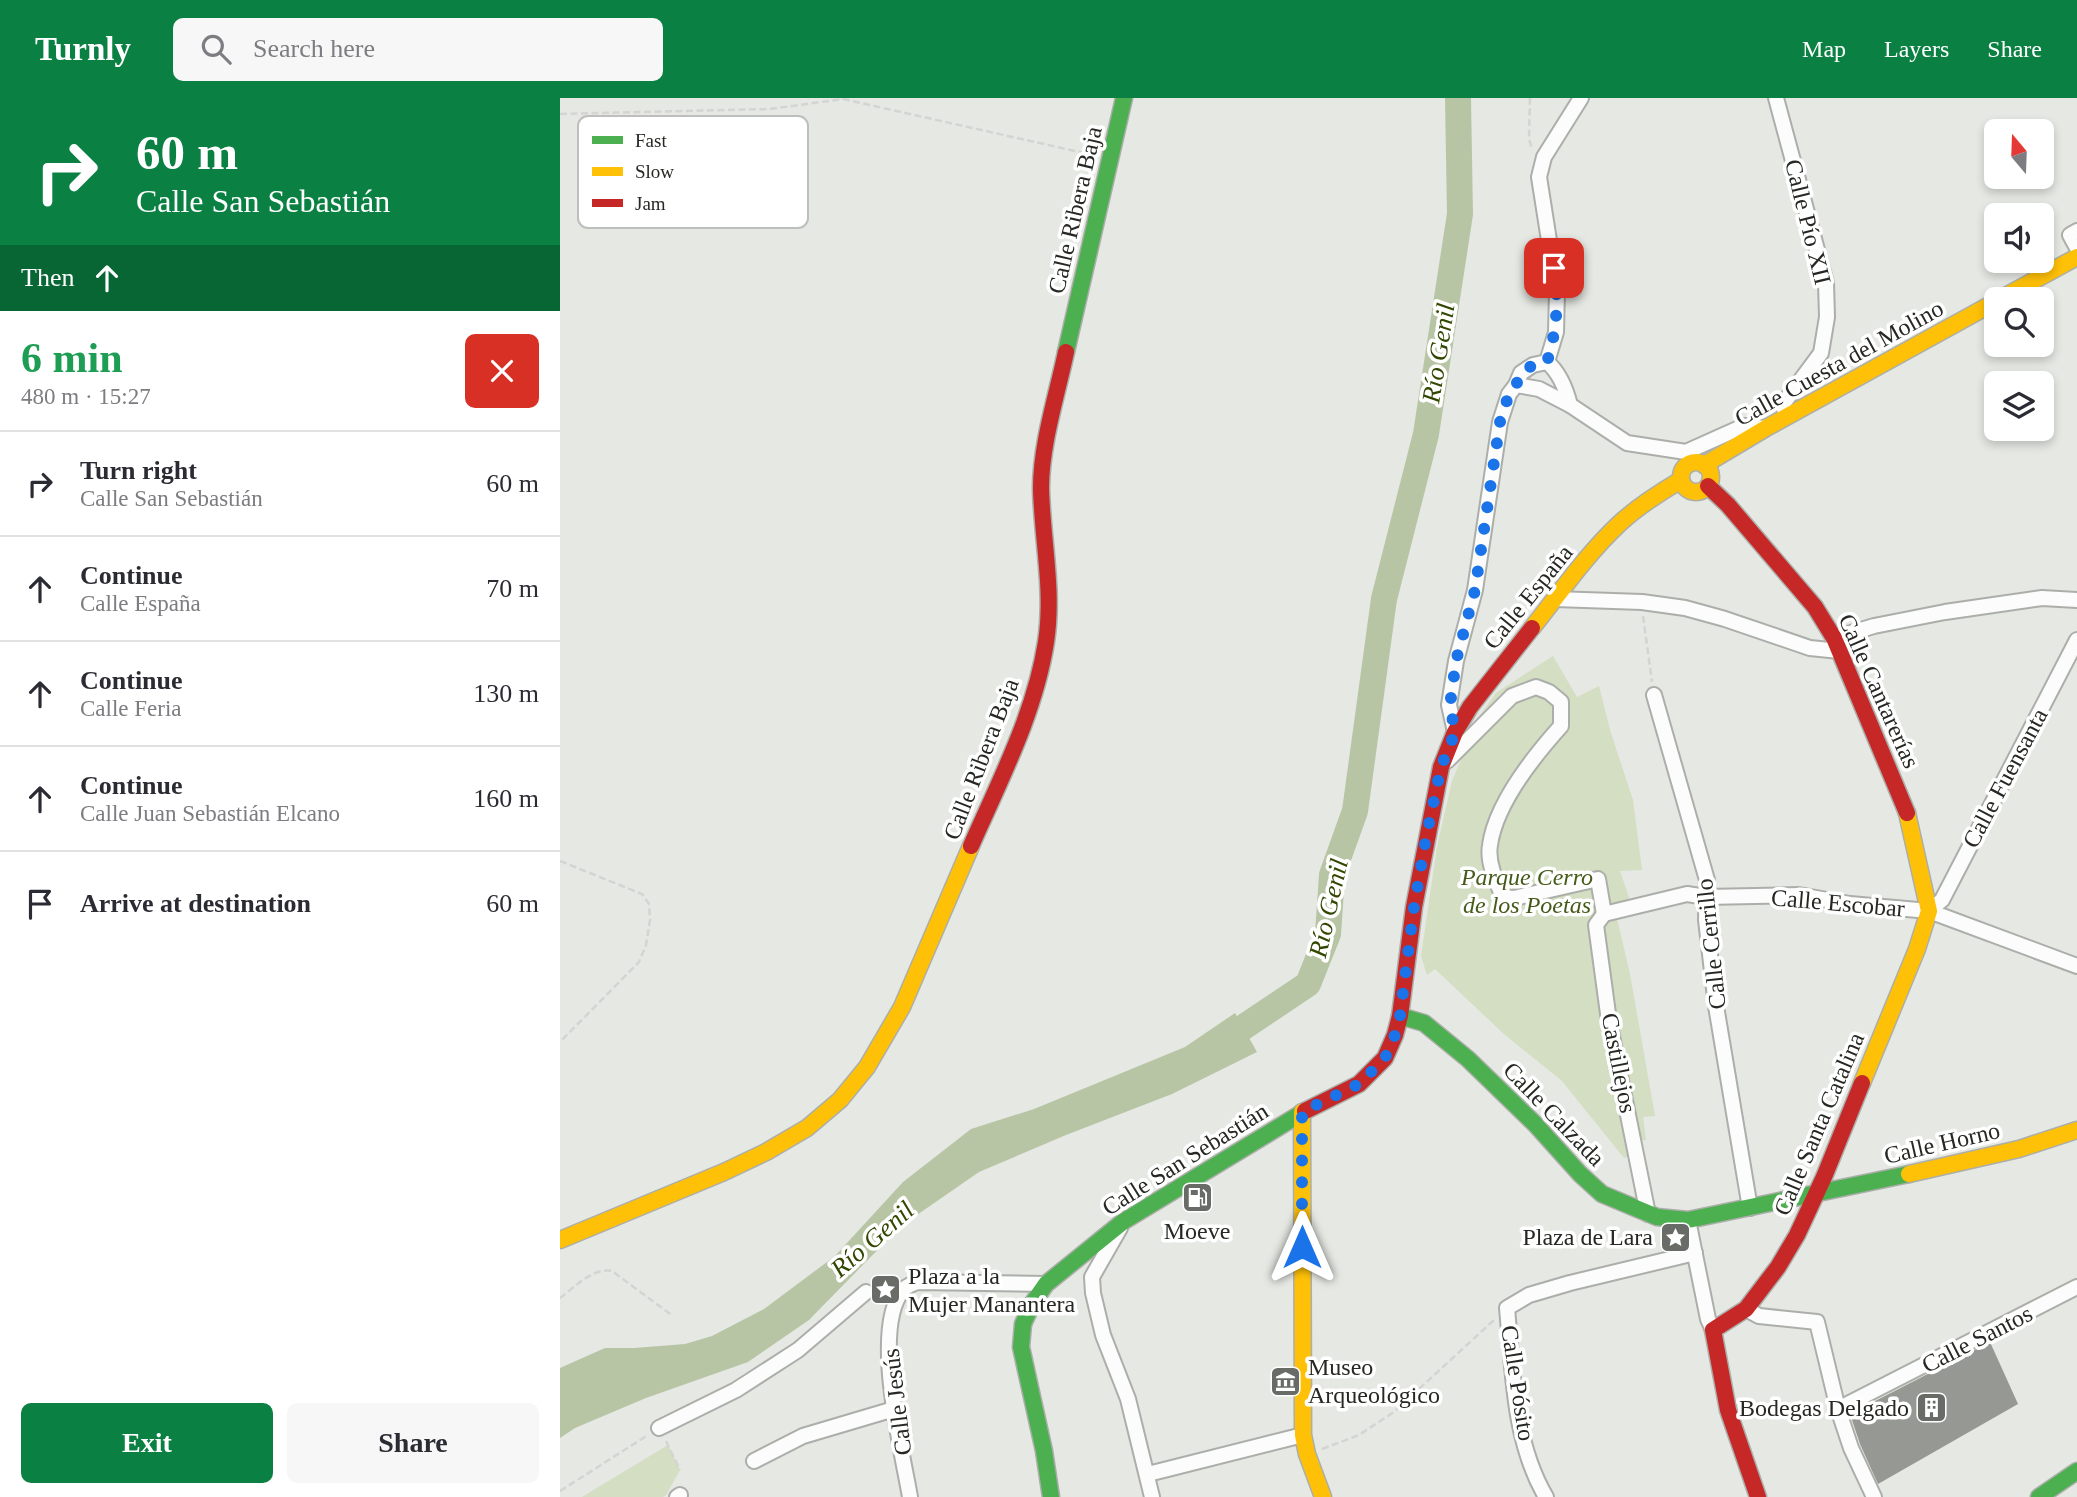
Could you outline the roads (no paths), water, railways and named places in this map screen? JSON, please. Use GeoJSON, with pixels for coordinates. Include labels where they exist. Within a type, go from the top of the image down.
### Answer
{"type":"FeatureCollection","features":[{"type":"Feature","properties":{"kind":"street","name":"Calle Ribera Baja"},"geometry":{"type":"LineString","coordinates":[[560,1240],[736,1167],[813,1123],[839,1102],[861,1076],[902,1007],[1021,732],[1036,685],[1046,641],[1049,600],[1041,486],[1046,436],[1124,98]]}},
{"type":"Feature","properties":{"kind":"street"},"geometry":{"type":"LineString","coordinates":[[1547,362],[1556,332],[1558,291],[1539,177],[1544,157],[1581,98]]}},
{"type":"Feature","properties":{"kind":"street","name":"Calle Pío XII"},"geometry":{"type":"LineString","coordinates":[[1776,98],[1826,283],[1827,317],[1821,353],[1783,404],[1786,417]]}},
{"type":"Feature","properties":{"kind":"street"},"geometry":{"type":"LineString","coordinates":[[2077,231],[2070,235],[2077,248]]}},
{"type":"Feature","properties":{"kind":"street","name":"Calle Cuesta del Molino"},"geometry":{"type":"LineString","coordinates":[[2022,287],[2077,257]]}},
{"type":"Feature","properties":{"kind":"street","name":"Calle Cuesta del Molino"},"geometry":{"type":"LineString","coordinates":[[1704,465],[1984,308]]}},
{"type":"Feature","properties":{"kind":"street"},"geometry":{"type":"LineString","coordinates":[[1455,733],[1450,705],[1456,661],[1475,590],[1500,422],[1509,394],[1521,373],[1533,365],[1547,362]]}},
{"type":"Feature","properties":{"kind":"street"},"geometry":{"type":"LineString","coordinates":[[1547,362],[1554,368],[1566,390],[1570,405]]}},
{"type":"Feature","properties":{"kind":"street"},"geometry":{"type":"LineString","coordinates":[[1516,385],[1539,389],[1570,405],[1627,443],[1686,452],[1744,426],[1766,428]]}},
{"type":"Feature","properties":{"kind":"street"},"geometry":{"type":"LineString","coordinates":[[1695,463],[1704,465],[1710,472],[1708,486],[1700,492],[1686,488],[1681,475],[1686,467],[1695,463]]}},
{"type":"Feature","properties":{"kind":"street","name":"Calle España"},"geometry":{"type":"LineString","coordinates":[[1400,1016],[1421,866],[1441,767],[1455,733],[1470,707],[1583,563],[1620,523],[1657,494],[1681,480]]}},
{"type":"Feature","properties":{"kind":"street","name":"Calle Cantarerías"},"geometry":{"type":"LineString","coordinates":[[1708,486],[1728,505],[1815,607],[1836,644],[1906,808],[1929,911]]}},
{"type":"Feature","properties":{"kind":"street"},"geometry":{"type":"LineString","coordinates":[[1555,599],[1642,602],[1685,608],[1811,648],[1836,644],[1874,626],[1945,612],[2042,598],[2077,600]]}},
{"type":"Feature","properties":{"kind":"street","name":"Calle Fuensanta"},"geometry":{"type":"LineString","coordinates":[[1929,911],[1942,900],[2077,640]]}},
{"type":"Feature","properties":{"kind":"street","name":"Castillejos"},"geometry":{"type":"LineString","coordinates":[[1441,767],[1512,696],[1536,687],[1549,692],[1560,702],[1561,726],[1537,752],[1512,790],[1496,822],[1489,846],[1493,873],[1503,897],[1514,898],[1598,879],[1604,914],[1596,925],[1609,1021],[1648,1214]]}},
{"type":"Feature","properties":{"kind":"street","name":"Calle Cerrillo"},"geometry":{"type":"LineString","coordinates":[[1654,695],[1707,880],[1706,920],[1716,1006],[1750,1208]]}},
{"type":"Feature","properties":{"kind":"street","name":"Calle Escobar"},"geometry":{"type":"LineString","coordinates":[[1604,914],[1688,894],[1706,897],[1799,895],[1850,904],[1929,911],[2077,966]]}},
{"type":"Feature","properties":{"kind":"street","name":"Calle Santa Catalina"},"geometry":{"type":"LineString","coordinates":[[1713,1330],[1746,1309],[1778,1268],[1797,1235],[1917,949],[1929,911]]}},
{"type":"Feature","properties":{"kind":"street","name":"Calle San Sebastián"},"geometry":{"type":"LineString","coordinates":[[1051,1497],[1044,1451],[1021,1347],[1023,1324],[1032,1304],[1046,1284],[1124,1221],[1302,1112],[1359,1084],[1385,1058],[1400,1016]]}},
{"type":"Feature","properties":{"kind":"street","name":"Calle Calzada"},"geometry":{"type":"LineString","coordinates":[[1400,1016],[1424,1023],[1468,1059],[1602,1194],[1657,1217],[1688,1220],[1750,1208]]}},
{"type":"Feature","properties":{"kind":"street"},"geometry":{"type":"LineString","coordinates":[[1302,1112],[1303,1436],[1323,1497]]}},
{"type":"Feature","properties":{"kind":"street","name":"Calle Horno"},"geometry":{"type":"LineString","coordinates":[[1750,1208],[2019,1149],[2077,1130]]}},
{"type":"Feature","properties":{"kind":"street"},"geometry":{"type":"LineString","coordinates":[[1688,1220],[1728,1410],[1758,1497]]}},
{"type":"Feature","properties":{"kind":"street"},"geometry":{"type":"LineString","coordinates":[[1124,1221],[1092,1277],[1093,1293],[1103,1335],[1128,1399],[1152,1497]]}},
{"type":"Feature","properties":{"kind":"street","name":"Calle Pósito"},"geometry":{"type":"LineString","coordinates":[[1546,1497],[1538,1484],[1516,1408],[1507,1308],[1529,1294],[1695,1254]]}},
{"type":"Feature","properties":{"kind":"street","name":"Calle Jesús"},"geometry":{"type":"LineString","coordinates":[[910,1497],[889,1368],[890,1328],[894,1307],[904,1288],[917,1282],[1046,1284]]}},
{"type":"Feature","properties":{"kind":"street","name":"Calle Santos"},"geometry":{"type":"LineString","coordinates":[[1838,1409],[2077,1287]]}},
{"type":"Feature","properties":{"kind":"street"},"geometry":{"type":"LineString","coordinates":[[659,1428],[736,1390],[798,1350],[866,1292]]}},
{"type":"Feature","properties":{"kind":"street"},"geometry":{"type":"LineString","coordinates":[[1746,1309],[1759,1316],[1817,1322],[1838,1409],[1851,1448],[1874,1497]]}},
{"type":"Feature","properties":{"kind":"street"},"geometry":{"type":"LineString","coordinates":[[754,1461],[803,1436],[894,1409]]}},
{"type":"Feature","properties":{"kind":"street"},"geometry":{"type":"LineString","coordinates":[[1148,1474],[1303,1436]]}},
{"type":"Feature","properties":{"kind":"street"},"geometry":{"type":"LineString","coordinates":[[2039,1497],[2077,1471]]}},
{"type":"Feature","properties":{"kind":"water"},"geometry":{"type":"Polygon","coordinates":[[[1235,1013],[1257,1052],[1172,1094],[979,1172],[901,1226],[809,1320],[748,1362],[646,1398],[575,1428],[560,1438],[560,1368],[605,1348],[685,1344],[712,1336],[764,1309],[835,1256],[903,1182],[971,1129],[1034,1109],[1185,1047],[1235,1013]]]}},
{"type":"Feature","properties":{"kind":"waterway","name":"Río Genil"},"geometry":{"type":"LineString","coordinates":[[1214,1047],[1308,984],[1328,934],[1332,875],[1355,811],[1384,599],[1426,434],[1460,214],[1458,98]]}},
{"type":"Feature","properties":{"kind":"place","name":"Moeve"},"geometry":{"type":"Point","coordinates":[1197,1197]}},
{"type":"Feature","properties":{"kind":"place","name":"Plaza de Lara"},"geometry":{"type":"Point","coordinates":[1676,1237]}},
{"type":"Feature","properties":{"kind":"place","name":"Plaza a la Mujer Manantera"},"geometry":{"type":"Point","coordinates":[885,1290]}},
{"type":"Feature","properties":{"kind":"place","name":"Museo Arqueológico"},"geometry":{"type":"Point","coordinates":[1285,1381]}},
{"type":"Feature","properties":{"kind":"place","name":"Bodegas Delgado"},"geometry":{"type":"Point","coordinates":[1932,1408]}},
{"type":"Feature","properties":{"kind":"park label","name":"Parque Cerro de los Poetas"},"geometry":{"type":"Point","coordinates":[1527,891]}}]}
